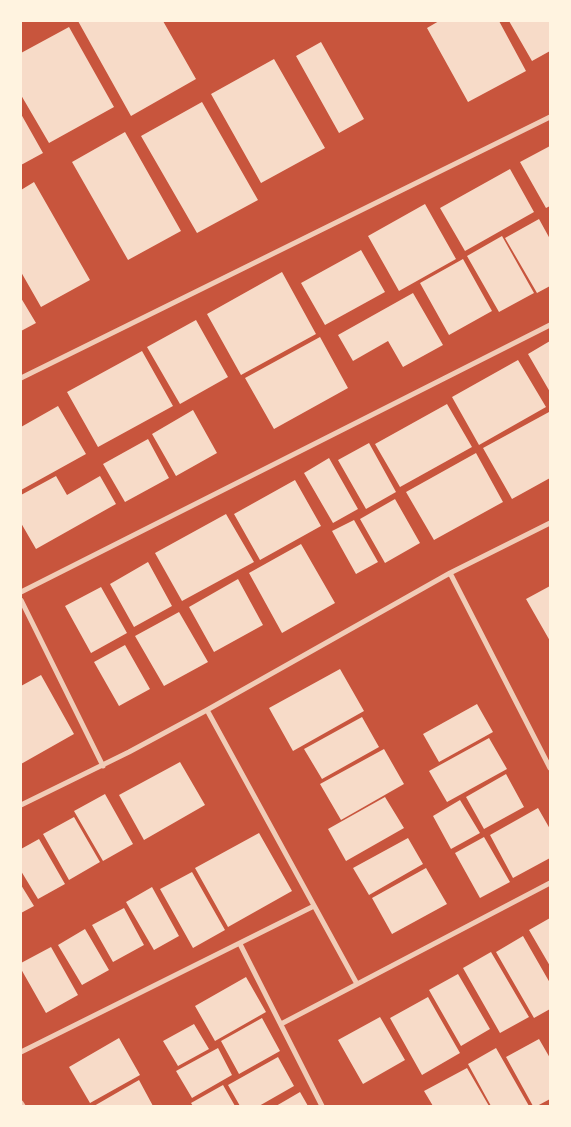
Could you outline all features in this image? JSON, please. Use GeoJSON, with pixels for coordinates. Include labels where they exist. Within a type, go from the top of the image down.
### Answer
{"type":"FeatureCollection","features":[{"type":"Feature","properties":{"kind":"street"},"geometry":{"type":"LineString","coordinates":[[21,378],[550,118]]}},
{"type":"Feature","properties":{"kind":"street"},"geometry":{"type":"LineString","coordinates":[[21,592],[550,325]]}},
{"type":"Feature","properties":{"kind":"street"},"geometry":{"type":"LineString","coordinates":[[21,805],[103,766],[207,710],[450,573],[550,523]]}},
{"type":"Feature","properties":{"kind":"street"},"geometry":{"type":"LineString","coordinates":[[450,573],[550,768]]}},
{"type":"Feature","properties":{"kind":"street"},"geometry":{"type":"LineString","coordinates":[[21,600],[103,766]]}},
{"type":"Feature","properties":{"kind":"street"},"geometry":{"type":"LineString","coordinates":[[207,710],[357,984]]}},
{"type":"Feature","properties":{"kind":"street"},"geometry":{"type":"LineString","coordinates":[[281,1024],[550,883]]}},
{"type":"Feature","properties":{"kind":"street"},"geometry":{"type":"LineString","coordinates":[[21,1052],[314,906]]}},
{"type":"Feature","properties":{"kind":"street"},"geometry":{"type":"LineString","coordinates":[[240,944],[322,1106]]}},
{"type":"Feature","properties":{"kind":"building"},"geometry":{"type":"Polygon","coordinates":[[[78,21],[163,21],[196,79],[131,116],[78,21]]]}},
{"type":"Feature","properties":{"kind":"building"},"geometry":{"type":"Polygon","coordinates":[[[439,21],[499,21],[526,71],[468,102],[427,28],[439,21]]]}},
{"type":"Feature","properties":{"kind":"building"},"geometry":{"type":"Polygon","coordinates":[[[509,21],[550,21],[550,51],[532,61],[509,21]]]}},
{"type":"Feature","properties":{"kind":"building"},"geometry":{"type":"Polygon","coordinates":[[[69,27],[114,107],[49,143],[21,95],[21,53],[69,27]]]}},
{"type":"Feature","properties":{"kind":"building"},"geometry":{"type":"Polygon","coordinates":[[[321,42],[364,119],[339,133],[296,56],[321,42]]]}},
{"type":"Feature","properties":{"kind":"building"},"geometry":{"type":"Polygon","coordinates":[[[274,59],[325,148],[261,183],[211,94],[274,59]]]}},
{"type":"Feature","properties":{"kind":"building"},"geometry":{"type":"Polygon","coordinates":[[[202,102],[258,200],[197,233],[141,136],[202,102]]]}},
{"type":"Feature","properties":{"kind":"building"},"geometry":{"type":"Polygon","coordinates":[[[21,114],[43,153],[21,165],[21,114]]]}},
{"type":"Feature","properties":{"kind":"building"},"geometry":{"type":"Polygon","coordinates":[[[125,132],[181,231],[128,260],[72,162],[125,132]]]}},
{"type":"Feature","properties":{"kind":"building"},"geometry":{"type":"Polygon","coordinates":[[[550,146],[550,206],[546,208],[520,162],[550,146]]]}},
{"type":"Feature","properties":{"kind":"building"},"geometry":{"type":"Polygon","coordinates":[[[510,169],[534,212],[465,251],[440,208],[510,169]]]}},
{"type":"Feature","properties":{"kind":"building"},"geometry":{"type":"Polygon","coordinates":[[[34,182],[90,280],[41,307],[21,272],[21,190],[34,182]]]}},
{"type":"Feature","properties":{"kind":"building"},"geometry":{"type":"Polygon","coordinates":[[[425,204],[456,259],[399,291],[368,236],[425,204]]]}},
{"type":"Feature","properties":{"kind":"building"},"geometry":{"type":"Polygon","coordinates":[[[539,219],[550,239],[550,286],[537,293],[505,238],[539,219]]]}},
{"type":"Feature","properties":{"kind":"building"},"geometry":{"type":"Polygon","coordinates":[[[502,236],[534,293],[499,312],[467,256],[502,236]]]}},
{"type":"Feature","properties":{"kind":"building"},"geometry":{"type":"Polygon","coordinates":[[[361,250],[385,292],[325,325],[301,283],[361,250]]]}},
{"type":"Feature","properties":{"kind":"building"},"geometry":{"type":"Polygon","coordinates":[[[463,259],[492,311],[449,335],[420,283],[463,259]]]}},
{"type":"Feature","properties":{"kind":"building"},"geometry":{"type":"Polygon","coordinates":[[[282,272],[316,334],[241,375],[207,314],[282,272]]]}},
{"type":"Feature","properties":{"kind":"building"},"geometry":{"type":"Polygon","coordinates":[[[413,293],[443,345],[403,367],[388,341],[353,361],[338,335],[413,293]]]}},
{"type":"Feature","properties":{"kind":"building"},"geometry":{"type":"Polygon","coordinates":[[[21,298],[36,323],[21,331],[21,298]]]}},
{"type":"Feature","properties":{"kind":"building"},"geometry":{"type":"Polygon","coordinates":[[[196,320],[228,377],[180,404],[147,347],[196,320]]]}},
{"type":"Feature","properties":{"kind":"building"},"geometry":{"type":"Polygon","coordinates":[[[320,337],[348,388],[274,429],[245,378],[320,337]]]}},
{"type":"Feature","properties":{"kind":"building"},"geometry":{"type":"Polygon","coordinates":[[[550,341],[550,392],[528,354],[550,341]]]}},
{"type":"Feature","properties":{"kind":"building"},"geometry":{"type":"Polygon","coordinates":[[[142,351],[173,406],[98,447],[67,392],[142,351]]]}},
{"type":"Feature","properties":{"kind":"building"},"geometry":{"type":"Polygon","coordinates":[[[518,360],[546,407],[479,445],[452,397],[518,360]]]}},
{"type":"Feature","properties":{"kind":"building"},"geometry":{"type":"Polygon","coordinates":[[[447,404],[472,447],[400,487],[375,444],[447,404]]]}},
{"type":"Feature","properties":{"kind":"building"},"geometry":{"type":"Polygon","coordinates":[[[58,406],[86,454],[21,490],[21,427],[58,406]]]}},
{"type":"Feature","properties":{"kind":"building"},"geometry":{"type":"Polygon","coordinates":[[[193,410],[217,453],[176,476],[152,434],[193,410]]]}},
{"type":"Feature","properties":{"kind":"building"},"geometry":{"type":"Polygon","coordinates":[[[549,412],[550,478],[512,499],[483,448],[549,412]]]}},
{"type":"Feature","properties":{"kind":"building"},"geometry":{"type":"Polygon","coordinates":[[[148,439],[169,478],[125,502],[103,464],[148,439]]]}},
{"type":"Feature","properties":{"kind":"building"},"geometry":{"type":"Polygon","coordinates":[[[369,443],[396,492],[366,509],[338,460],[369,443]]]}},
{"type":"Feature","properties":{"kind":"building"},"geometry":{"type":"Polygon","coordinates":[[[476,453],[503,502],[434,540],[406,492],[476,453]]]}},
{"type":"Feature","properties":{"kind":"building"},"geometry":{"type":"Polygon","coordinates":[[[329,458],[358,509],[333,523],[304,473],[329,458]]]}},
{"type":"Feature","properties":{"kind":"building"},"geometry":{"type":"Polygon","coordinates":[[[56,476],[67,495],[100,476],[116,504],[36,549],[21,523],[21,495],[56,476]]]}},
{"type":"Feature","properties":{"kind":"building"},"geometry":{"type":"Polygon","coordinates":[[[295,480],[321,526],[260,560],[234,514],[295,480]]]}},
{"type":"Feature","properties":{"kind":"building"},"geometry":{"type":"Polygon","coordinates":[[[395,499],[420,543],[385,563],[360,519],[395,499]]]}},
{"type":"Feature","properties":{"kind":"building"},"geometry":{"type":"Polygon","coordinates":[[[226,514],[254,562],[182,601],[155,553],[226,514]]]}},
{"type":"Feature","properties":{"kind":"building"},"geometry":{"type":"Polygon","coordinates":[[[354,520],[378,562],[356,574],[332,531],[354,520]]]}},
{"type":"Feature","properties":{"kind":"building"},"geometry":{"type":"Polygon","coordinates":[[[301,544],[335,603],[282,633],[249,573],[301,544]]]}},
{"type":"Feature","properties":{"kind":"building"},"geometry":{"type":"Polygon","coordinates":[[[148,562],[172,606],[134,627],[110,584],[148,562]]]}},
{"type":"Feature","properties":{"kind":"building"},"geometry":{"type":"Polygon","coordinates":[[[238,579],[263,625],[214,652],[189,607],[238,579]]]}},
{"type":"Feature","properties":{"kind":"building"},"geometry":{"type":"Polygon","coordinates":[[[550,586],[550,641],[526,599],[550,586]]]}},
{"type":"Feature","properties":{"kind":"building"},"geometry":{"type":"Polygon","coordinates":[[[101,587],[127,633],[91,653],[65,606],[101,587]]]}},
{"type":"Feature","properties":{"kind":"building"},"geometry":{"type":"Polygon","coordinates":[[[179,612],[208,662],[164,686],[135,636],[179,612]]]}},
{"type":"Feature","properties":{"kind":"building"},"geometry":{"type":"Polygon","coordinates":[[[125,645],[150,689],[119,706],[94,662],[125,645]]]}},
{"type":"Feature","properties":{"kind":"building"},"geometry":{"type":"Polygon","coordinates":[[[340,669],[364,711],[293,751],[269,708],[340,669]]]}},
{"type":"Feature","properties":{"kind":"building"},"geometry":{"type":"Polygon","coordinates":[[[41,675],[74,734],[21,764],[21,686],[41,675]]]}},
{"type":"Feature","properties":{"kind":"building"},"geometry":{"type":"Polygon","coordinates":[[[477,704],[493,732],[439,762],[423,734],[477,704]]]}},
{"type":"Feature","properties":{"kind":"building"},"geometry":{"type":"Polygon","coordinates":[[[362,717],[379,747],[322,779],[304,749],[362,717]]]}},
{"type":"Feature","properties":{"kind":"building"},"geometry":{"type":"Polygon","coordinates":[[[489,738],[507,769],[447,802],[429,771],[489,738]]]}},
{"type":"Feature","properties":{"kind":"building"},"geometry":{"type":"Polygon","coordinates":[[[384,749],[404,784],[341,820],[320,784],[384,749]]]}},
{"type":"Feature","properties":{"kind":"building"},"geometry":{"type":"Polygon","coordinates":[[[180,762],[205,805],[144,840],[119,795],[180,762]]]}},
{"type":"Feature","properties":{"kind":"building"},"geometry":{"type":"Polygon","coordinates":[[[506,774],[524,807],[484,829],[466,797],[506,774]]]}},
{"type":"Feature","properties":{"kind":"building"},"geometry":{"type":"Polygon","coordinates":[[[105,794],[133,844],[103,861],[74,811],[105,794]]]}},
{"type":"Feature","properties":{"kind":"building"},"geometry":{"type":"Polygon","coordinates":[[[385,797],[404,828],[346,861],[328,829],[385,797]]]}},
{"type":"Feature","properties":{"kind":"building"},"geometry":{"type":"Polygon","coordinates":[[[460,800],[480,833],[451,849],[433,816],[460,800]]]}},
{"type":"Feature","properties":{"kind":"building"},"geometry":{"type":"Polygon","coordinates":[[[538,808],[550,829],[550,858],[513,878],[490,835],[538,808]]]}},
{"type":"Feature","properties":{"kind":"building"},"geometry":{"type":"Polygon","coordinates":[[[74,817],[100,862],[69,880],[43,834],[74,817]]]}},
{"type":"Feature","properties":{"kind":"building"},"geometry":{"type":"Polygon","coordinates":[[[259,833],[292,891],[228,927],[195,868],[259,833]]]}},
{"type":"Feature","properties":{"kind":"building"},"geometry":{"type":"Polygon","coordinates":[[[484,837],[510,882],[480,898],[455,853],[484,837]]]}},
{"type":"Feature","properties":{"kind":"building"},"geometry":{"type":"Polygon","coordinates":[[[408,838],[423,864],[369,895],[353,868],[408,838]]]}},
{"type":"Feature","properties":{"kind":"building"},"geometry":{"type":"Polygon","coordinates":[[[39,839],[65,884],[38,899],[21,871],[21,849],[39,839]]]}},
{"type":"Feature","properties":{"kind":"building"},"geometry":{"type":"Polygon","coordinates":[[[426,868],[447,904],[392,934],[372,898],[426,868]]]}},
{"type":"Feature","properties":{"kind":"building"},"geometry":{"type":"Polygon","coordinates":[[[192,872],[225,930],[193,948],[160,889],[192,872]]]}},
{"type":"Feature","properties":{"kind":"building"},"geometry":{"type":"Polygon","coordinates":[[[21,885],[34,906],[21,913],[21,885]]]}},
{"type":"Feature","properties":{"kind":"building"},"geometry":{"type":"Polygon","coordinates":[[[152,887],[179,936],[154,950],[126,902],[152,887]]]}},
{"type":"Feature","properties":{"kind":"building"},"geometry":{"type":"Polygon","coordinates":[[[124,908],[144,945],[113,962],[92,925],[124,908]]]}},
{"type":"Feature","properties":{"kind":"building"},"geometry":{"type":"Polygon","coordinates":[[[550,918],[550,966],[529,930],[550,918]]]}},
{"type":"Feature","properties":{"kind":"building"},"geometry":{"type":"Polygon","coordinates":[[[85,929],[109,970],[82,985],[58,945],[85,929]]]}},
{"type":"Feature","properties":{"kind":"building"},"geometry":{"type":"Polygon","coordinates":[[[523,936],[550,983],[550,1009],[534,1018],[496,952],[523,936]]]}},
{"type":"Feature","properties":{"kind":"building"},"geometry":{"type":"Polygon","coordinates":[[[51,947],[78,995],[46,1013],[21,969],[21,963],[51,947]]]}},
{"type":"Feature","properties":{"kind":"building"},"geometry":{"type":"Polygon","coordinates":[[[491,952],[529,1017],[500,1033],[463,968],[491,952]]]}},
{"type":"Feature","properties":{"kind":"building"},"geometry":{"type":"Polygon","coordinates":[[[458,974],[490,1029],[461,1046],[429,990],[458,974]]]}},
{"type":"Feature","properties":{"kind":"building"},"geometry":{"type":"Polygon","coordinates":[[[246,977],[266,1012],[215,1041],[195,1006],[246,977]]]}},
{"type":"Feature","properties":{"kind":"building"},"geometry":{"type":"Polygon","coordinates":[[[428,997],[460,1053],[422,1075],[390,1018],[428,997]]]}},
{"type":"Feature","properties":{"kind":"building"},"geometry":{"type":"Polygon","coordinates":[[[380,1017],[405,1060],[363,1084],[338,1040],[380,1017]]]}},
{"type":"Feature","properties":{"kind":"building"},"geometry":{"type":"Polygon","coordinates":[[[262,1018],[280,1051],[239,1074],[221,1041],[262,1018]]]}},
{"type":"Feature","properties":{"kind":"building"},"geometry":{"type":"Polygon","coordinates":[[[194,1024],[209,1049],[178,1066],[163,1041],[194,1024]]]}},
{"type":"Feature","properties":{"kind":"building"},"geometry":{"type":"Polygon","coordinates":[[[119,1038],[140,1075],[90,1103],[69,1067],[119,1038]]]}},
{"type":"Feature","properties":{"kind":"building"},"geometry":{"type":"Polygon","coordinates":[[[539,1039],[550,1058],[550,1099],[537,1106],[533,1106],[506,1057],[539,1039]]]}},
{"type":"Feature","properties":{"kind":"building"},"geometry":{"type":"Polygon","coordinates":[[[218,1048],[232,1075],[192,1098],[176,1071],[218,1048]]]}},
{"type":"Feature","properties":{"kind":"building"},"geometry":{"type":"Polygon","coordinates":[[[496,1048],[529,1106],[491,1106],[468,1064],[496,1048]]]}},
{"type":"Feature","properties":{"kind":"building"},"geometry":{"type":"Polygon","coordinates":[[[278,1057],[294,1086],[259,1106],[240,1106],[228,1085],[278,1057]]]}},
{"type":"Feature","properties":{"kind":"building"},"geometry":{"type":"Polygon","coordinates":[[[467,1068],[489,1106],[433,1106],[424,1091],[467,1068]]]}},
{"type":"Feature","properties":{"kind":"building"},"geometry":{"type":"Polygon","coordinates":[[[139,1080],[153,1106],[94,1106],[139,1080]]]}},
{"type":"Feature","properties":{"kind":"building"},"geometry":{"type":"Polygon","coordinates":[[[223,1085],[235,1106],[193,1106],[191,1103],[223,1085]]]}},
{"type":"Feature","properties":{"kind":"building"},"geometry":{"type":"Polygon","coordinates":[[[300,1092],[308,1106],[276,1106],[300,1092]]]}}]}
